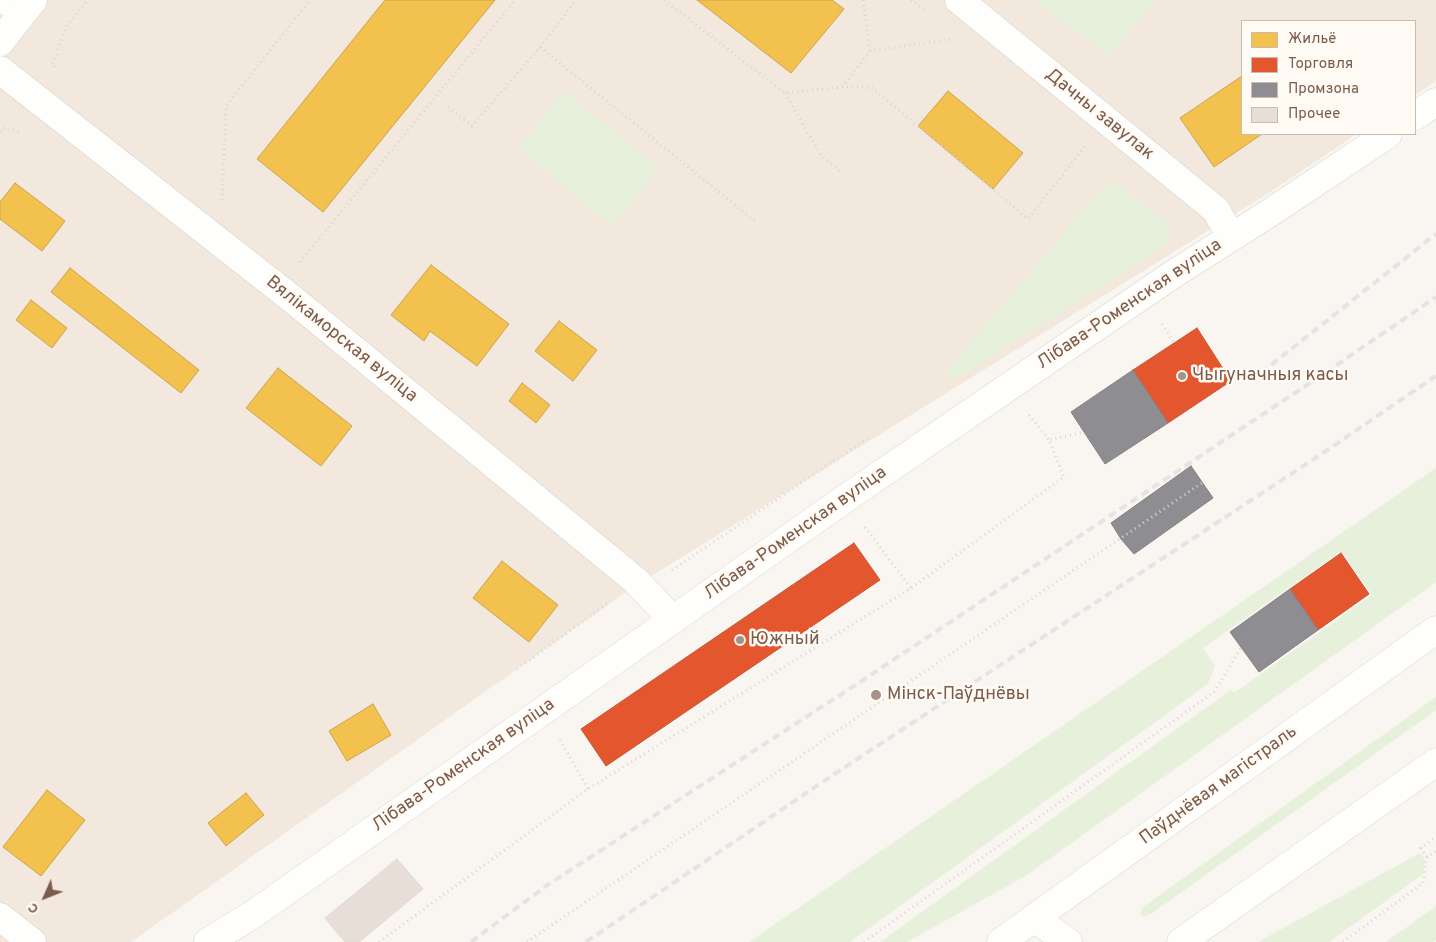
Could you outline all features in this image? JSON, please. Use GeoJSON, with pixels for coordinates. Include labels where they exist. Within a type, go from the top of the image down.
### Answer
{"type":"FeatureCollection","features":[{"type":"Feature","properties":{"kind":"street","name":"Дачны завулак"},"geometry":{"type":"LineString","coordinates":[[959,0],[1216,210],[1231,237]]}},
{"type":"Feature","properties":{"kind":"street"},"geometry":{"type":"LineString","coordinates":[[0,42],[18,6]]}},
{"type":"Feature","properties":{"kind":"street","name":"Вялікаморская вуліца"},"geometry":{"type":"LineString","coordinates":[[0,70],[291,298],[635,580],[673,620]]}},
{"type":"Feature","properties":{"kind":"street"},"geometry":{"type":"LineString","coordinates":[[1416,115],[1436,102]]}},
{"type":"Feature","properties":{"kind":"street","name":"Лібава-Роменская вуліца"},"geometry":{"type":"LineString","coordinates":[[208,942],[252,915],[849,496],[1107,319],[1386,135]]}},
{"type":"Feature","properties":{"kind":"street","name":"Паўднёвая магістраль"},"geometry":{"type":"LineString","coordinates":[[1001,942],[1037,930],[1436,630]]}},
{"type":"Feature","properties":{"kind":"street"},"geometry":{"type":"LineString","coordinates":[[1182,942],[1436,762]]}},
{"type":"Feature","properties":{"kind":"street"},"geometry":{"type":"LineString","coordinates":[[0,917],[32,942]]}},
{"type":"Feature","properties":{"kind":"street"},"geometry":{"type":"LineString","coordinates":[[1037,930],[1068,942]]}},
{"type":"Feature","properties":{"kind":"path"},"geometry":{"type":"LineString","coordinates":[[52,65],[67,26],[88,0]]}},
{"type":"Feature","properties":{"kind":"path"},"geometry":{"type":"LineString","coordinates":[[222,203],[226,106],[310,0]]}},
{"type":"Feature","properties":{"kind":"path"},"geometry":{"type":"LineString","coordinates":[[295,268],[515,0]]}},
{"type":"Feature","properties":{"kind":"path"},"geometry":{"type":"LineString","coordinates":[[448,106],[472,126],[540,47],[576,0]]}},
{"type":"Feature","properties":{"kind":"path"},"geometry":{"type":"LineString","coordinates":[[664,0],[785,93],[820,154],[842,173]]}},
{"type":"Feature","properties":{"kind":"path"},"geometry":{"type":"LineString","coordinates":[[863,0],[870,51]]}},
{"type":"Feature","properties":{"kind":"path"},"geometry":{"type":"LineString","coordinates":[[842,88],[870,51],[960,37]]}},
{"type":"Feature","properties":{"kind":"path"},"geometry":{"type":"LineString","coordinates":[[540,47],[756,222]]}},
{"type":"Feature","properties":{"kind":"path"},"geometry":{"type":"LineString","coordinates":[[785,93],[870,87],[1028,219],[1090,141]]}},
{"type":"Feature","properties":{"kind":"path"},"geometry":{"type":"LineString","coordinates":[[1162,324],[1174,343]]}},
{"type":"Feature","properties":{"kind":"path"},"geometry":{"type":"LineString","coordinates":[[379,942],[588,789],[911,588],[1064,477],[1049,440],[1030,415]]}},
{"type":"Feature","properties":{"kind":"path"},"geometry":{"type":"LineString","coordinates":[[1049,440],[1084,432]]}},
{"type":"Feature","properties":{"kind":"path"},"geometry":{"type":"LineString","coordinates":[[527,942],[1202,483]]}},
{"type":"Feature","properties":{"kind":"path"},"geometry":{"type":"LineString","coordinates":[[862,522],[911,588]]}},
{"type":"Feature","properties":{"kind":"path"},"geometry":{"type":"LineString","coordinates":[[517,669],[616,597],[635,580]]}},
{"type":"Feature","properties":{"kind":"path"},"geometry":{"type":"LineString","coordinates":[[864,942],[1214,692],[1242,648]]}},
{"type":"Feature","properties":{"kind":"path"},"geometry":{"type":"LineString","coordinates":[[555,732],[588,789]]}},
{"type":"Feature","properties":{"kind":"path"},"geometry":{"type":"LineString","coordinates":[[1344,942],[1423,883],[1427,857],[1421,848],[1436,837]]}},
{"type":"Feature","properties":{"kind":"path"},"geometry":{"type":"LineString","coordinates":[[1427,857],[1436,850]]}},
{"type":"Feature","properties":{"kind":"shaded area"},"geometry":{"type":"Polygon","coordinates":[[[0,0],[1436,0],[1436,81],[1416,94],[1416,20],[1241,20],[1241,135],[1356,135],[1264,196],[629,590],[131,942],[0,942],[0,0]]]}},
{"type":"Feature","properties":{"kind":"green space"},"geometry":{"type":"Polygon","coordinates":[[[1034,0],[1157,0],[1109,56],[1034,0]]]}},
{"type":"Feature","properties":{"kind":"green space"},"geometry":{"type":"Polygon","coordinates":[[[564,91],[659,169],[612,226],[518,148],[564,91]]]}},
{"type":"Feature","properties":{"kind":"green space"},"geometry":{"type":"Polygon","coordinates":[[[1117,183],[1166,222],[1171,239],[1152,254],[961,376],[954,379],[947,376],[948,370],[953,363],[1103,187],[1117,183]]]}},
{"type":"Feature","properties":{"kind":"green space"},"geometry":{"type":"Polygon","coordinates":[[[1436,468],[1436,582],[1027,875],[907,942],[880,942],[1231,690],[1234,693],[1372,595],[1341,551],[1203,648],[1215,666],[1208,684],[850,942],[749,942],[1436,468]]]}},
{"type":"Feature","properties":{"kind":"green space"},"geometry":{"type":"Polygon","coordinates":[[[1436,697],[1436,710],[1151,914],[1144,917],[1140,913],[1143,907],[1436,697]]]}},
{"type":"Feature","properties":{"kind":"green space"},"geometry":{"type":"Polygon","coordinates":[[[1420,853],[1425,860],[1423,874],[1329,942],[1258,942],[1420,853]]]}},
{"type":"Feature","properties":{"kind":"green space"},"geometry":{"type":"Polygon","coordinates":[[[1436,906],[1436,940],[1434,942],[1386,942],[1436,906]]]}},
{"type":"Feature","properties":{"kind":"building: Жильё"},"geometry":{"type":"Polygon","coordinates":[[[385,0],[495,0],[323,212],[257,159],[385,0]]]}},
{"type":"Feature","properties":{"kind":"building: Жильё"},"geometry":{"type":"Polygon","coordinates":[[[697,0],[832,0],[844,9],[791,73],[697,0]]]}},
{"type":"Feature","properties":{"kind":"building: Жильё"},"geometry":{"type":"Polygon","coordinates":[[[1241,77],[1241,135],[1261,135],[1214,167],[1180,118],[1241,77]]]}},
{"type":"Feature","properties":{"kind":"building: Жильё"},"geometry":{"type":"Polygon","coordinates":[[[948,91],[1023,153],[993,189],[918,126],[948,91]]]}},
{"type":"Feature","properties":{"kind":"building: Жильё"},"geometry":{"type":"Polygon","coordinates":[[[15,183],[65,221],[42,251],[0,219],[0,202],[15,183]]]}},
{"type":"Feature","properties":{"kind":"building: Жильё"},"geometry":{"type":"Polygon","coordinates":[[[431,265],[509,324],[477,366],[430,331],[424,341],[391,315],[431,265]]]}},
{"type":"Feature","properties":{"kind":"building: Жильё"},"geometry":{"type":"Polygon","coordinates":[[[70,268],[199,370],[181,393],[51,292],[70,268]]]}},
{"type":"Feature","properties":{"kind":"building: Жильё"},"geometry":{"type":"Polygon","coordinates":[[[31,300],[67,328],[52,348],[16,320],[31,300]]]}},
{"type":"Feature","properties":{"kind":"building: Жильё"},"geometry":{"type":"Polygon","coordinates":[[[559,321],[597,350],[573,381],[535,351],[559,321]]]}},
{"type":"Feature","properties":{"kind":"building: Жильё"},"geometry":{"type":"Polygon","coordinates":[[[278,368],[352,426],[321,466],[246,408],[278,368]]]}},
{"type":"Feature","properties":{"kind":"building: Жильё"},"geometry":{"type":"Polygon","coordinates":[[[522,383],[550,405],[536,423],[509,401],[522,383]]]}},
{"type":"Feature","properties":{"kind":"building: Жильё"},"geometry":{"type":"Polygon","coordinates":[[[502,561],[558,605],[529,642],[473,598],[502,561]]]}},
{"type":"Feature","properties":{"kind":"building: Жильё"},"geometry":{"type":"Polygon","coordinates":[[[373,704],[391,735],[347,761],[329,731],[373,704]]]}},
{"type":"Feature","properties":{"kind":"building: Жильё"},"geometry":{"type":"Polygon","coordinates":[[[47,790],[85,820],[41,876],[3,847],[47,790]]]}},
{"type":"Feature","properties":{"kind":"building: Жильё"},"geometry":{"type":"Polygon","coordinates":[[[246,793],[264,815],[226,846],[208,823],[246,793]]]}},
{"type":"Feature","properties":{"kind":"building: Торговля","name":"Чыгуначныя касы"},"geometry":{"type":"Polygon","coordinates":[[[1197,328],[1231,381],[1168,423],[1133,370],[1197,328]]]}},
{"type":"Feature","properties":{"kind":"building: Торговля"},"geometry":{"type":"Polygon","coordinates":[[[854,543],[880,580],[606,766],[581,729],[854,543]]]}},
{"type":"Feature","properties":{"kind":"building: Торговля"},"geometry":{"type":"Polygon","coordinates":[[[1341,553],[1369,594],[1318,630],[1290,589],[1341,553]]]}},
{"type":"Feature","properties":{"kind":"building: Промзона"},"geometry":{"type":"Polygon","coordinates":[[[1133,370],[1168,423],[1105,464],[1071,412],[1133,370]]]}},
{"type":"Feature","properties":{"kind":"building: Промзона"},"geometry":{"type":"Polygon","coordinates":[[[1191,466],[1213,498],[1134,554],[1121,539],[1111,523],[1191,466]]]}},
{"type":"Feature","properties":{"kind":"building: Промзона"},"geometry":{"type":"Polygon","coordinates":[[[1290,589],[1318,630],[1259,672],[1230,632],[1290,589]]]}},
{"type":"Feature","properties":{"kind":"building: Прочее"},"geometry":{"type":"Polygon","coordinates":[[[397,859],[423,889],[359,942],[345,942],[325,918],[397,859]]]}},
{"type":"Feature","properties":{"kind":"railway"},"geometry":{"type":"LineString","coordinates":[[1261,373],[1436,234]]}},
{"type":"Feature","properties":{"kind":"railway"},"geometry":{"type":"LineString","coordinates":[[471,942],[546,886],[857,684],[1325,373],[1436,297]]}},
{"type":"Feature","properties":{"kind":"railway"},"geometry":{"type":"LineString","coordinates":[[586,942],[833,775],[1320,455],[1436,376]]}},
{"type":"Feature","properties":{"kind":"place","name":"Чыгуначныя касы"},"geometry":{"type":"Point","coordinates":[1182,376]}},
{"type":"Feature","properties":{"kind":"place","name":"Южный"},"geometry":{"type":"Point","coordinates":[740,640]}},
{"type":"Feature","properties":{"kind":"place","name":"Мінск-Паўднёвы"},"geometry":{"type":"Point","coordinates":[876,695]}}]}
